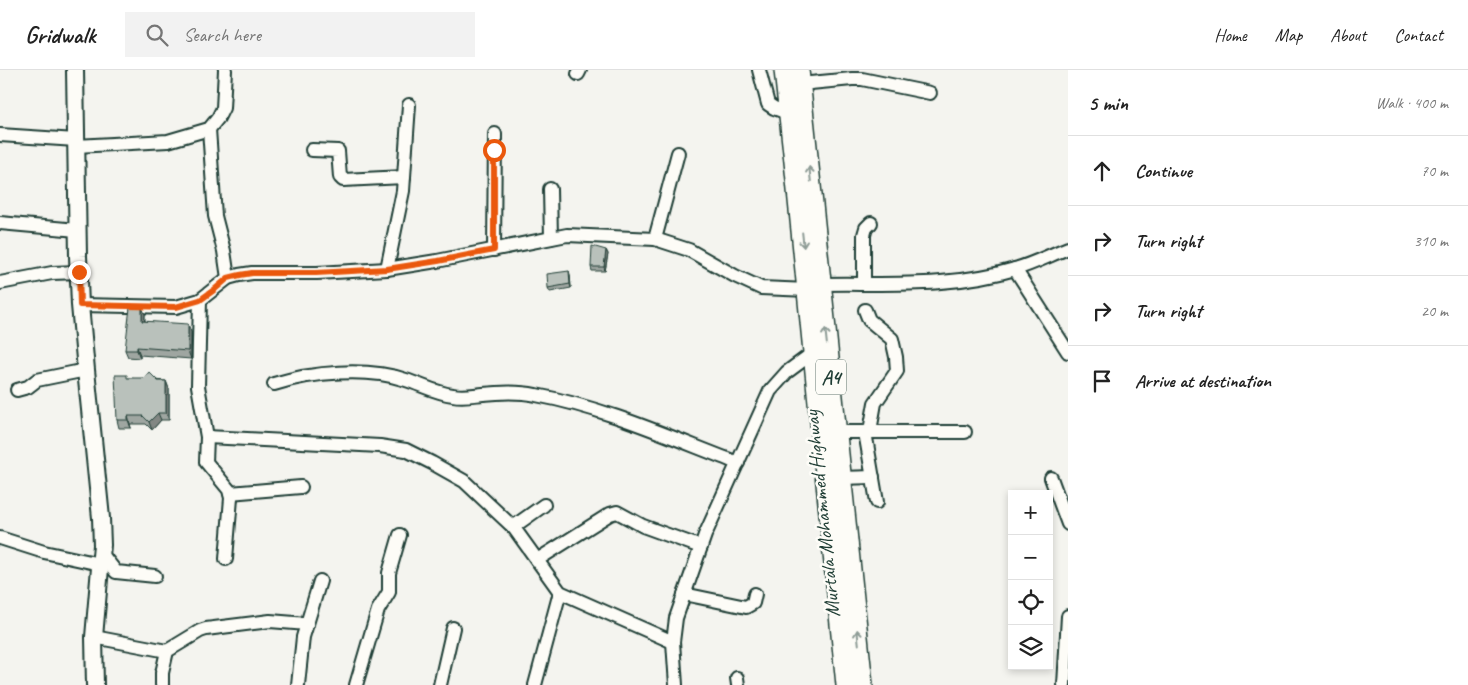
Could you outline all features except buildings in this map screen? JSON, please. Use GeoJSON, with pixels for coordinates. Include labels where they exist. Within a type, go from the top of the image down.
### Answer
{"type":"FeatureCollection","features":[{"type":"Feature","properties":{"kind":"highway","name":"Murtala Mohammed Highway"},"geometry":{"type":"LineString","coordinates":[[784,70],[788,113],[836,432],[863,685]]}},
{"type":"Feature","properties":{"kind":"highway","name":"Murtala Mohammed Highway"},"geometry":{"type":"LineString","coordinates":[[799,77],[814,287],[814,352],[846,685]]}},
{"type":"Feature","properties":{"kind":"main road"},"geometry":{"type":"LineString","coordinates":[[75,70],[80,305],[101,518],[101,558],[94,638],[95,685]]}},
{"type":"Feature","properties":{"kind":"street"},"geometry":{"type":"LineString","coordinates":[[0,134],[76,143],[168,141],[209,129],[218,118],[223,108],[225,70]]}},
{"type":"Feature","properties":{"kind":"street"},"geometry":{"type":"LineString","coordinates":[[759,70],[768,104],[788,113]]}},
{"type":"Feature","properties":{"kind":"street"},"geometry":{"type":"LineString","coordinates":[[799,77],[862,79],[930,93]]}},
{"type":"Feature","properties":{"kind":"street"},"geometry":{"type":"LineString","coordinates":[[387,269],[403,191],[409,105]]}},
{"type":"Feature","properties":{"kind":"street"},"geometry":{"type":"LineString","coordinates":[[209,129],[215,216],[224,251],[228,278]]}},
{"type":"Feature","properties":{"kind":"street"},"geometry":{"type":"LineString","coordinates":[[494,134],[494,250]]}},
{"type":"Feature","properties":{"kind":"street"},"geometry":{"type":"LineString","coordinates":[[312,150],[338,151],[340,177],[343,180],[404,177]]}},
{"type":"Feature","properties":{"kind":"street"},"geometry":{"type":"LineString","coordinates":[[655,239],[678,153]]}},
{"type":"Feature","properties":{"kind":"street"},"geometry":{"type":"LineString","coordinates":[[550,189],[551,238]]}},
{"type":"Feature","properties":{"kind":"street"},"geometry":{"type":"LineString","coordinates":[[0,223],[77,230]]}},
{"type":"Feature","properties":{"kind":"street"},"geometry":{"type":"LineString","coordinates":[[864,283],[864,235],[866,228],[872,223]]}},
{"type":"Feature","properties":{"kind":"street"},"geometry":{"type":"LineString","coordinates":[[80,305],[176,307],[200,300],[228,278],[252,273],[316,273],[387,269],[567,236],[587,235],[655,239],[689,250],[735,276],[762,288],[814,287],[864,283],[942,283],[1015,269],[1068,248]]}},
{"type":"Feature","properties":{"kind":"street"},"geometry":{"type":"LineString","coordinates":[[1015,269],[1068,352]]}},
{"type":"Feature","properties":{"kind":"street"},"geometry":{"type":"LineString","coordinates":[[0,283],[52,273],[79,272]]}},
{"type":"Feature","properties":{"kind":"street"},"geometry":{"type":"LineString","coordinates":[[200,300],[198,386],[206,437],[206,462],[230,493],[231,498],[226,558]]}},
{"type":"Feature","properties":{"kind":"street"},"geometry":{"type":"LineString","coordinates":[[865,310],[869,320],[892,339],[897,371],[875,403],[868,432],[877,502]]}},
{"type":"Feature","properties":{"kind":"street"},"geometry":{"type":"LineString","coordinates":[[676,685],[674,642],[676,618],[701,547],[770,391],[787,372],[814,352]]}},
{"type":"Feature","properties":{"kind":"street"},"geometry":{"type":"LineString","coordinates":[[17,390],[28,387],[37,380],[86,370]]}},
{"type":"Feature","properties":{"kind":"street"},"geometry":{"type":"LineString","coordinates":[[274,384],[314,375],[372,374],[406,380],[444,394],[456,396],[510,392],[536,395],[614,416],[738,463]]}},
{"type":"Feature","properties":{"kind":"street"},"geometry":{"type":"LineString","coordinates":[[836,432],[965,432]]}},
{"type":"Feature","properties":{"kind":"street"},"geometry":{"type":"LineString","coordinates":[[206,437],[380,446],[406,450],[464,481],[513,527],[560,592],[674,642]]}},
{"type":"Feature","properties":{"kind":"street"},"geometry":{"type":"LineString","coordinates":[[841,478],[873,477]]}},
{"type":"Feature","properties":{"kind":"street"},"geometry":{"type":"LineString","coordinates":[[1051,478],[1068,524]]}},
{"type":"Feature","properties":{"kind":"street"},"geometry":{"type":"LineString","coordinates":[[230,493],[301,488]]}},
{"type":"Feature","properties":{"kind":"street"},"geometry":{"type":"LineString","coordinates":[[513,527],[544,505]]}},
{"type":"Feature","properties":{"kind":"street"},"geometry":{"type":"LineString","coordinates":[[537,560],[610,514],[617,512],[643,526],[701,547]]}},
{"type":"Feature","properties":{"kind":"street"},"geometry":{"type":"LineString","coordinates":[[356,685],[378,610],[389,592],[389,573],[400,535]]}},
{"type":"Feature","properties":{"kind":"street"},"geometry":{"type":"LineString","coordinates":[[0,538],[44,552],[101,558],[116,572],[155,576]]}},
{"type":"Feature","properties":{"kind":"street"},"geometry":{"type":"LineString","coordinates":[[298,685],[303,637],[320,581]]}},
{"type":"Feature","properties":{"kind":"street"},"geometry":{"type":"LineString","coordinates":[[534,685],[560,592]]}},
{"type":"Feature","properties":{"kind":"street"},"geometry":{"type":"LineString","coordinates":[[684,594],[746,607],[753,603],[755,594]]}},
{"type":"Feature","properties":{"kind":"street"},"geometry":{"type":"LineString","coordinates":[[1064,685],[1068,616]]}},
{"type":"Feature","properties":{"kind":"street"},"geometry":{"type":"LineString","coordinates":[[94,638],[166,651],[206,629],[270,621],[307,624]]}},
{"type":"Feature","properties":{"kind":"street"},"geometry":{"type":"LineString","coordinates":[[440,685],[453,628]]}},
{"type":"Feature","properties":{"kind":"street"},"geometry":{"type":"LineString","coordinates":[[162,685],[166,651]]}},
{"type":"Feature","properties":{"kind":"route"},"geometry":{"type":"LineString","coordinates":[[79,272],[80,305],[176,307],[200,300],[228,278],[240,275],[252,273],[316,273],[387,269],[494,250],[494,150]]}}]}
